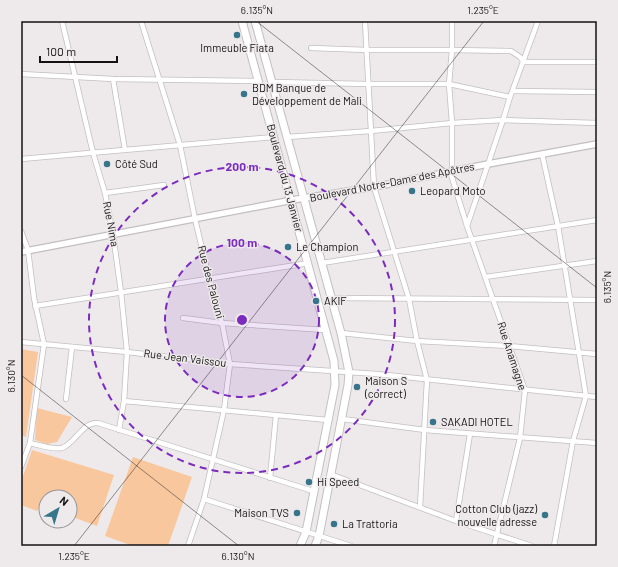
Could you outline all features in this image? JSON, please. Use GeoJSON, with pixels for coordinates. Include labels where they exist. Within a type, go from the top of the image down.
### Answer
{"type":"FeatureCollection","features":[{"type":"Feature","properties":{"kind":"highway","name":"Boulevard du 13 Janvier"},"geometry":{"type":"LineString","coordinates":[[242,21],[309,263],[334,360],[335,385],[306,532],[300,546]]}},
{"type":"Feature","properties":{"kind":"highway","name":"Boulevard du 13 Janvier"},"geometry":{"type":"LineString","coordinates":[[255,21],[296,171],[305,198],[341,333],[349,372],[342,420],[330,474],[319,536],[314,546]]}},
{"type":"Feature","properties":{"kind":"street","name":"Rue Nima"},"geometry":{"type":"LineString","coordinates":[[62,21],[114,234],[127,352],[124,401],[119,430]]}},
{"type":"Feature","properties":{"kind":"street","name":"Rue des Palouni"},"geometry":{"type":"LineString","coordinates":[[141,21],[158,80],[180,145],[195,219],[209,278],[222,323],[230,364],[224,410],[204,499],[188,546]]}},
{"type":"Feature","properties":{"kind":"street"},"geometry":{"type":"LineString","coordinates":[[365,21],[374,187],[409,299],[417,341],[427,380],[420,507]]}},
{"type":"Feature","properties":{"kind":"street","name":"Rue Anamagne"},"geometry":{"type":"LineString","coordinates":[[452,21],[452,50],[449,84],[452,123],[451,171],[471,239],[525,390],[520,438],[494,546]]}},
{"type":"Feature","properties":{"kind":"street"},"geometry":{"type":"LineString","coordinates":[[467,226],[510,97],[538,21]]}},
{"type":"Feature","properties":{"kind":"street"},"geometry":{"type":"LineString","coordinates":[[311,48],[511,52],[520,57],[524,62]]}},
{"type":"Feature","properties":{"kind":"street"},"geometry":{"type":"LineString","coordinates":[[524,62],[597,62]]}},
{"type":"Feature","properties":{"kind":"street"},"geometry":{"type":"LineString","coordinates":[[21,74],[75,78],[259,81]]}},
{"type":"Feature","properties":{"kind":"street"},"geometry":{"type":"LineString","coordinates":[[113,79],[125,150]]}},
{"type":"Feature","properties":{"kind":"street"},"geometry":{"type":"LineString","coordinates":[[272,82],[449,84],[510,97]]}},
{"type":"Feature","properties":{"kind":"street"},"geometry":{"type":"LineString","coordinates":[[513,91],[597,92]]}},
{"type":"Feature","properties":{"kind":"street"},"geometry":{"type":"LineString","coordinates":[[287,137],[503,120],[597,123]]}},
{"type":"Feature","properties":{"kind":"street"},"geometry":{"type":"LineString","coordinates":[[21,159],[274,137]]}},
{"type":"Feature","properties":{"kind":"street","name":"Boulevard Notre-Dame des Apôtres"},"geometry":{"type":"LineString","coordinates":[[21,252],[597,144]]}},
{"type":"Feature","properties":{"kind":"street"},"geometry":{"type":"LineString","coordinates":[[542,154],[558,226],[586,396],[573,441],[554,546]]}},
{"type":"Feature","properties":{"kind":"street"},"geometry":{"type":"LineString","coordinates":[[105,193],[164,185]]}},
{"type":"Feature","properties":{"kind":"street"},"geometry":{"type":"LineString","coordinates":[[322,263],[597,220]]}},
{"type":"Feature","properties":{"kind":"street"},"geometry":{"type":"LineString","coordinates":[[21,230],[28,250],[35,306],[44,344],[30,444],[21,467]]}},
{"type":"Feature","properties":{"kind":"street"},"geometry":{"type":"LineString","coordinates":[[485,277],[597,261]]}},
{"type":"Feature","properties":{"kind":"street"},"geometry":{"type":"LineString","coordinates":[[35,306],[309,263]]}},
{"type":"Feature","properties":{"kind":"street"},"geometry":{"type":"LineString","coordinates":[[331,298],[597,300]]}},
{"type":"Feature","properties":{"kind":"street"},"geometry":{"type":"LineString","coordinates":[[183,318],[222,323],[326,330]]}},
{"type":"Feature","properties":{"kind":"street"},"geometry":{"type":"LineString","coordinates":[[341,333],[417,341],[509,346],[597,354]]}},
{"type":"Feature","properties":{"kind":"street","name":"Rue Jean Vaissou"},"geometry":{"type":"LineString","coordinates":[[21,342],[230,364],[349,372],[597,397]]}},
{"type":"Feature","properties":{"kind":"street"},"geometry":{"type":"LineString","coordinates":[[66,399],[72,347]]}},
{"type":"Feature","properties":{"kind":"street"},"geometry":{"type":"LineString","coordinates":[[124,401],[328,420]]}},
{"type":"Feature","properties":{"kind":"street"},"geometry":{"type":"LineString","coordinates":[[270,478],[276,415]]}},
{"type":"Feature","properties":{"kind":"street"},"geometry":{"type":"LineString","coordinates":[[342,420],[425,430],[597,443]]}},
{"type":"Feature","properties":{"kind":"street"},"geometry":{"type":"LineString","coordinates":[[30,444],[62,448],[89,425],[94,423],[313,491]]}},
{"type":"Feature","properties":{"kind":"street"},"geometry":{"type":"LineString","coordinates":[[456,521],[470,434]]}},
{"type":"Feature","properties":{"kind":"street"},"geometry":{"type":"LineString","coordinates":[[330,474],[456,521],[532,546]]}},
{"type":"Feature","properties":{"kind":"street"},"geometry":{"type":"LineString","coordinates":[[204,499],[351,546]]}},
{"type":"Feature","properties":{"kind":"shaded area"},"geometry":{"type":"Polygon","coordinates":[[[21,349],[38,352],[26,437],[21,435],[21,349]]]}},
{"type":"Feature","properties":{"kind":"shaded area"},"geometry":{"type":"Polygon","coordinates":[[[37,408],[72,417],[57,442],[47,444],[35,440],[37,408]]]}},
{"type":"Feature","properties":{"kind":"shaded area"},"geometry":{"type":"Polygon","coordinates":[[[32,450],[114,475],[97,526],[78,519],[78,489],[38,489],[37,511],[21,505],[21,482],[32,450]]]}},
{"type":"Feature","properties":{"kind":"shaded area"},"geometry":{"type":"Polygon","coordinates":[[[133,457],[192,477],[168,546],[133,546],[105,536],[133,457]]]}},
{"type":"Feature","properties":{"kind":"place","name":"Immeuble Fiata"},"geometry":{"type":"Point","coordinates":[237,35]}},
{"type":"Feature","properties":{"kind":"place","name":"BDM Banque de Développement de Mali"},"geometry":{"type":"Point","coordinates":[244,94]}},
{"type":"Feature","properties":{"kind":"place","name":"Côté Sud"},"geometry":{"type":"Point","coordinates":[107,164]}},
{"type":"Feature","properties":{"kind":"place","name":"Leopard Moto"},"geometry":{"type":"Point","coordinates":[412,191]}},
{"type":"Feature","properties":{"kind":"place","name":"Le Champion"},"geometry":{"type":"Point","coordinates":[288,247]}},
{"type":"Feature","properties":{"kind":"place","name":"AKIF"},"geometry":{"type":"Point","coordinates":[316,301]}},
{"type":"Feature","properties":{"kind":"place","name":"Maison S (correct)"},"geometry":{"type":"Point","coordinates":[357,387]}},
{"type":"Feature","properties":{"kind":"place","name":"SAKADI HOTEL"},"geometry":{"type":"Point","coordinates":[433,422]}},
{"type":"Feature","properties":{"kind":"place","name":"Hi Speed"},"geometry":{"type":"Point","coordinates":[309,482]}},
{"type":"Feature","properties":{"kind":"place","name":"Maison TVS"},"geometry":{"type":"Point","coordinates":[297,513]}},
{"type":"Feature","properties":{"kind":"place","name":"Cotton Club (jazz) nouvelle adresse"},"geometry":{"type":"Point","coordinates":[545,515]}},
{"type":"Feature","properties":{"kind":"place","name":"La Trattoria"},"geometry":{"type":"Point","coordinates":[334,524]}}]}
